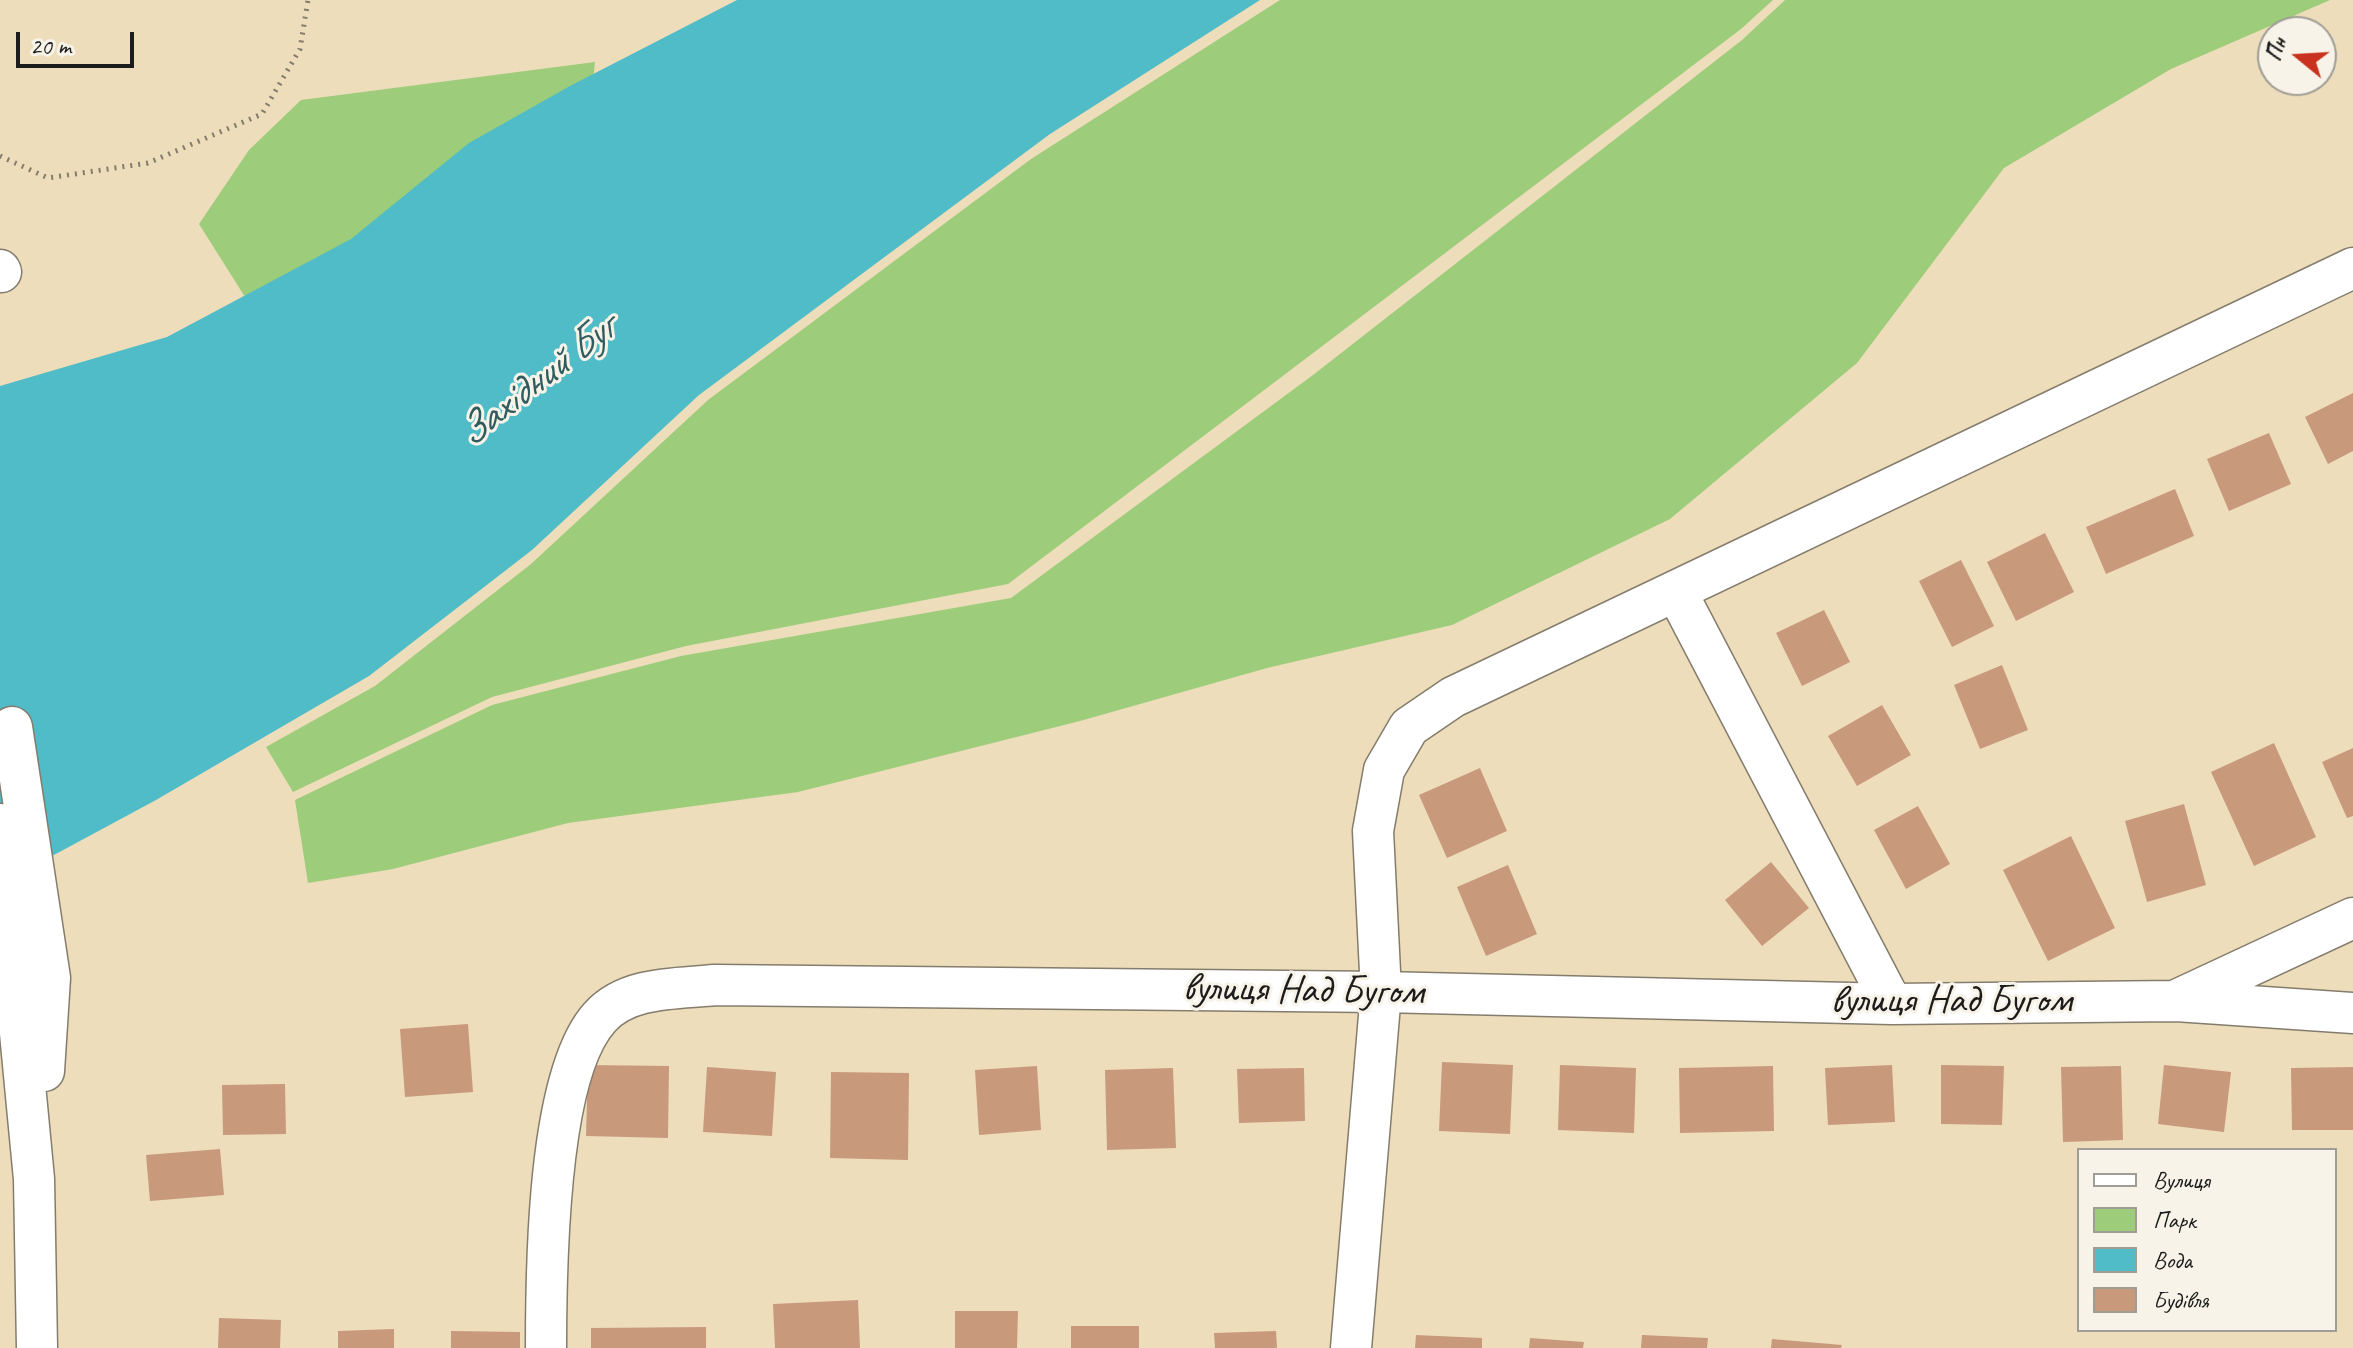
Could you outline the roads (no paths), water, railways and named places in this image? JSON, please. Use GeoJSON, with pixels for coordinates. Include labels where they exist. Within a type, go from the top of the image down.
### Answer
{"type":"FeatureCollection","features":[{"type":"Feature","properties":{"kind":"street"},"geometry":{"type":"LineString","coordinates":[[1351,1348],[1381,992],[1373,831],[1384,770],[1409,727],[1453,697],[2353,268]]}},
{"type":"Feature","properties":{"kind":"street"},"geometry":{"type":"LineString","coordinates":[[1676,591],[1892,1004]]}},
{"type":"Feature","properties":{"kind":"street"},"geometry":{"type":"LineString","coordinates":[[12,727],[50,978],[34,1179]]}},
{"type":"Feature","properties":{"kind":"street"},"geometry":{"type":"LineString","coordinates":[[0,824],[34,1179],[37,1348]]}},
{"type":"Feature","properties":{"kind":"street"},"geometry":{"type":"LineString","coordinates":[[2176,1001],[2353,918]]}},
{"type":"Feature","properties":{"kind":"street","name":"вулиця Над Бугом"},"geometry":{"type":"LineString","coordinates":[[546,1348],[547,1228],[574,1060],[601,1015],[642,992],[715,985],[1381,992],[1892,1004],[2176,1001],[2353,1013]]}},
{"type":"Feature","properties":{"kind":"water","name":"Західний Буг"},"geometry":{"type":"Polygon","coordinates":[[[737,0],[1260,0],[1050,134],[699,395],[532,550],[369,676],[156,800],[0,884],[0,386],[167,337],[351,239],[469,143],[570,86],[737,0]]]}}]}
